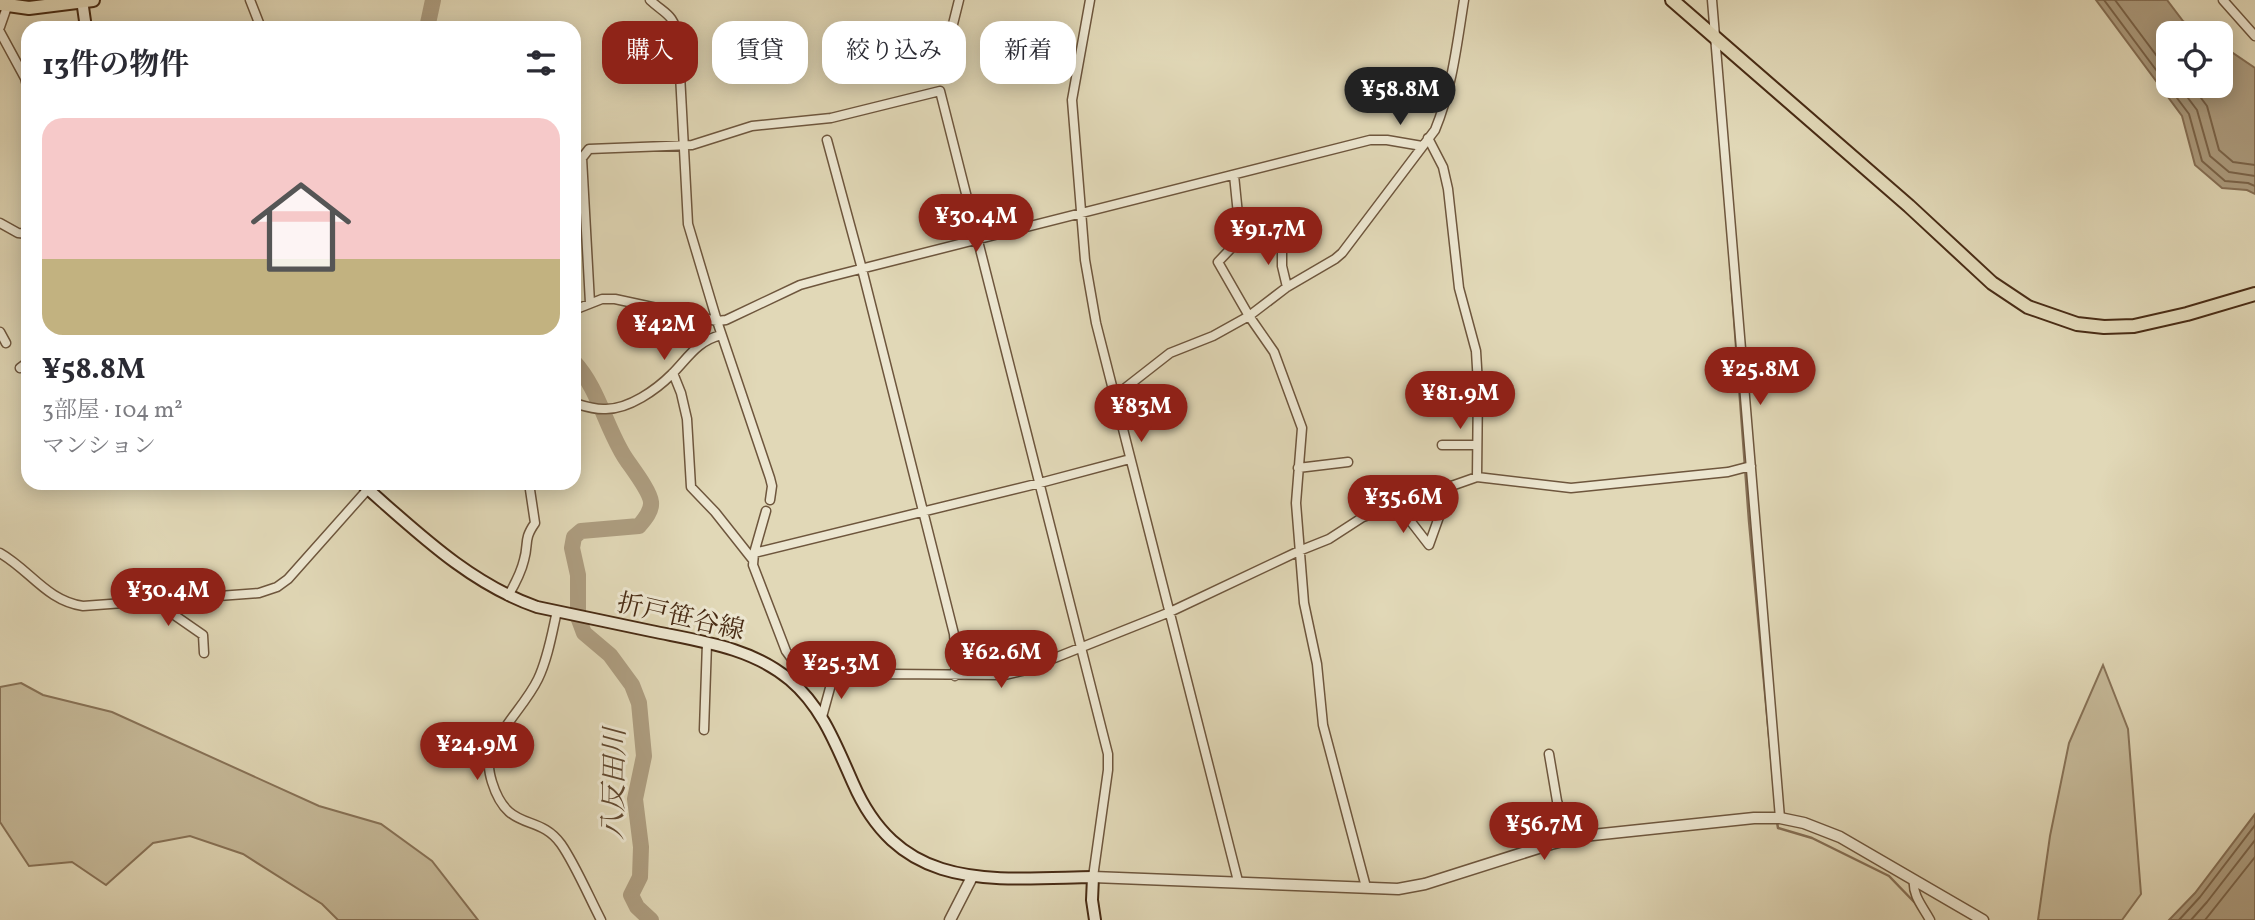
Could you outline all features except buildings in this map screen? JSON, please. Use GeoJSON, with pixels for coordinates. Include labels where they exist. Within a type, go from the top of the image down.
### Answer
{"type":"FeatureCollection","features":[{"type":"Feature","properties":{"kind":"main road"},"geometry":{"type":"LineString","coordinates":[[4,5],[29,8],[86,0],[86,21]]}},
{"type":"Feature","properties":{"kind":"main road"},"geometry":{"type":"LineString","coordinates":[[1672,0],[1909,206],[1992,283],[2028,307],[2077,324],[2124,326],[2155,322],[2255,294]]}},
{"type":"Feature","properties":{"kind":"main road","name":"折戸笹谷線"},"geometry":{"type":"LineString","coordinates":[[370,490],[458,566],[508,596],[537,607],[707,643],[750,656],[783,675],[808,697],[822,717],[861,802],[882,832],[918,860],[950,872],[991,879],[1093,877]]}},
{"type":"Feature","properties":{"kind":"main road"},"geometry":{"type":"LineString","coordinates":[[1093,877],[1095,920]]}},
{"type":"Feature","properties":{"kind":"street"},"geometry":{"type":"LineString","coordinates":[[250,0],[258,21]]}},
{"type":"Feature","properties":{"kind":"street"},"geometry":{"type":"LineString","coordinates":[[650,0],[676,23],[688,224],[721,335],[772,486],[770,500]]}},
{"type":"Feature","properties":{"kind":"street"},"geometry":{"type":"LineString","coordinates":[[954,21],[959,0]]}},
{"type":"Feature","properties":{"kind":"street"},"geometry":{"type":"LineString","coordinates":[[1090,0],[1072,100],[1085,260],[1096,323],[1238,881]]}},
{"type":"Feature","properties":{"kind":"street"},"geometry":{"type":"LineString","coordinates":[[1115,396],[1170,352],[1213,336],[1249,316],[1287,287],[1342,253],[1435,130],[1444,108],[1464,0]]}},
{"type":"Feature","properties":{"kind":"street"},"geometry":{"type":"LineString","coordinates":[[1712,0],[1780,818]]}},
{"type":"Feature","properties":{"kind":"street"},"geometry":{"type":"LineString","coordinates":[[2222,0],[2255,36]]}},
{"type":"Feature","properties":{"kind":"street"},"geometry":{"type":"LineString","coordinates":[[4,5],[0,29],[21,70]]}},
{"type":"Feature","properties":{"kind":"street"},"geometry":{"type":"LineString","coordinates":[[590,303],[582,158],[584,153],[594,148],[684,147],[752,126],[831,118],[940,91],[1108,754],[1093,877],[1398,889],[1425,884],[1583,836],[1754,818],[1780,818],[1804,823],[1840,837],[1983,920]]}},
{"type":"Feature","properties":{"kind":"street"},"geometry":{"type":"LineString","coordinates":[[1428,138],[1443,167],[1448,189],[1459,288],[1476,351],[1477,477]]}},
{"type":"Feature","properties":{"kind":"street"},"geometry":{"type":"LineString","coordinates":[[827,139],[954,634],[955,676]]}},
{"type":"Feature","properties":{"kind":"street"},"geometry":{"type":"LineString","coordinates":[[581,307],[602,299],[615,299],[717,321],[726,320],[800,285],[1374,139],[1422,146]]}},
{"type":"Feature","properties":{"kind":"street"},"geometry":{"type":"LineString","coordinates":[[1234,175],[1240,234],[1238,241],[1218,261],[1249,316],[1274,352],[1302,429],[1296,503],[1304,603],[1317,664],[1323,725],[1366,887]]}},
{"type":"Feature","properties":{"kind":"street"},"geometry":{"type":"LineString","coordinates":[[0,223],[21,233]]}},
{"type":"Feature","properties":{"kind":"street"},"geometry":{"type":"LineString","coordinates":[[1282,242],[1282,266],[1287,287]]}},
{"type":"Feature","properties":{"kind":"street"},"geometry":{"type":"LineString","coordinates":[[0,332],[6,343]]}},
{"type":"Feature","properties":{"kind":"street"},"geometry":{"type":"LineString","coordinates":[[581,405],[608,409],[638,399],[673,373],[694,349],[721,335]]}},
{"type":"Feature","properties":{"kind":"street"},"geometry":{"type":"LineString","coordinates":[[673,373],[687,419],[691,488],[754,556]]}},
{"type":"Feature","properties":{"kind":"street"},"geometry":{"type":"LineString","coordinates":[[1442,445],[1478,445]]}},
{"type":"Feature","properties":{"kind":"street"},"geometry":{"type":"LineString","coordinates":[[754,556],[1130,459]]}},
{"type":"Feature","properties":{"kind":"street"},"geometry":{"type":"LineString","coordinates":[[1298,468],[1348,462]]}},
{"type":"Feature","properties":{"kind":"street"},"geometry":{"type":"LineString","coordinates":[[766,511],[753,565],[786,650],[797,666],[832,677],[857,680],[891,674],[1005,675],[1022,671],[1170,612],[1329,539],[1363,517],[1477,477],[1571,488],[1728,472],[1751,466]]}},
{"type":"Feature","properties":{"kind":"street"},"geometry":{"type":"LineString","coordinates":[[1398,505],[1429,545],[1450,486]]}},
{"type":"Feature","properties":{"kind":"street"},"geometry":{"type":"LineString","coordinates":[[0,553],[12,560],[53,596],[72,605],[259,593],[288,579],[362,490]]}},
{"type":"Feature","properties":{"kind":"street"},"geometry":{"type":"LineString","coordinates":[[508,596],[519,576],[525,556],[526,535],[535,523],[530,490]]}},
{"type":"Feature","properties":{"kind":"street"},"geometry":{"type":"LineString","coordinates":[[167,600],[167,610],[203,635],[204,653]]}},
{"type":"Feature","properties":{"kind":"street"},"geometry":{"type":"LineString","coordinates":[[558,611],[539,678],[500,735],[488,764],[496,796],[504,809],[513,816],[546,830],[561,844],[601,920]]}},
{"type":"Feature","properties":{"kind":"street"},"geometry":{"type":"LineString","coordinates":[[704,730],[707,643]]}},
{"type":"Feature","properties":{"kind":"street"},"geometry":{"type":"LineString","coordinates":[[783,675],[797,666]]}},
{"type":"Feature","properties":{"kind":"street"},"geometry":{"type":"LineString","coordinates":[[822,717],[832,677]]}},
{"type":"Feature","properties":{"kind":"street"},"geometry":{"type":"LineString","coordinates":[[1549,754],[1555,792],[1569,839]]}},
{"type":"Feature","properties":{"kind":"street"},"geometry":{"type":"LineString","coordinates":[[950,920],[972,877]]}},
{"type":"Feature","properties":{"kind":"street"},"geometry":{"type":"LineString","coordinates":[[1914,880],[1916,897],[1930,920]]}},
{"type":"Feature","properties":{"kind":"shaded area"},"geometry":{"type":"Polygon","coordinates":[[[2103,665],[2128,729],[2141,894],[2122,920],[2038,920],[2050,836],[2069,743],[2103,665]]]}},
{"type":"Feature","properties":{"kind":"shaded area"},"geometry":{"type":"Polygon","coordinates":[[[21,683],[43,695],[112,712],[319,806],[381,824],[432,861],[478,920],[338,920],[322,904],[243,854],[190,836],[153,843],[106,885],[72,862],[29,866],[0,822],[0,687],[21,683]]]}},
{"type":"Feature","properties":{"kind":"water"},"geometry":{"type":"Polygon","coordinates":[[[2096,0],[2167,0],[2183,21],[2156,21],[2156,81],[2096,0]]]}},
{"type":"Feature","properties":{"kind":"water"},"geometry":{"type":"Polygon","coordinates":[[[2233,53],[2255,68],[2255,194],[2247,190],[2222,188],[2195,165],[2182,116],[2169,98],[2233,98],[2233,53]]]}},
{"type":"Feature","properties":{"kind":"water"},"geometry":{"type":"Polygon","coordinates":[[[2255,814],[2255,920],[2169,920],[2195,893],[2255,814]]]}},
{"type":"Feature","properties":{"kind":"waterway","name":"八反田川"},"geometry":{"type":"LineString","coordinates":[[428,21],[433,0]]}},
{"type":"Feature","properties":{"kind":"waterway"},"geometry":{"type":"LineString","coordinates":[[1731,278],[1749,521],[1776,811]]}},
{"type":"Feature","properties":{"kind":"waterway","name":"八反田川"},"geometry":{"type":"LineString","coordinates":[[581,371],[619,447],[651,502],[649,512],[639,526],[581,531],[574,537],[572,548],[578,575],[578,617],[584,633],[610,655],[632,685],[639,703],[644,756],[635,799],[641,847],[640,877],[631,895],[637,907],[651,920]]}},
{"type":"Feature","properties":{"kind":"waterway"},"geometry":{"type":"LineString","coordinates":[[1777,822],[1778,828],[1812,838],[1889,876],[1917,905]]}}]}
